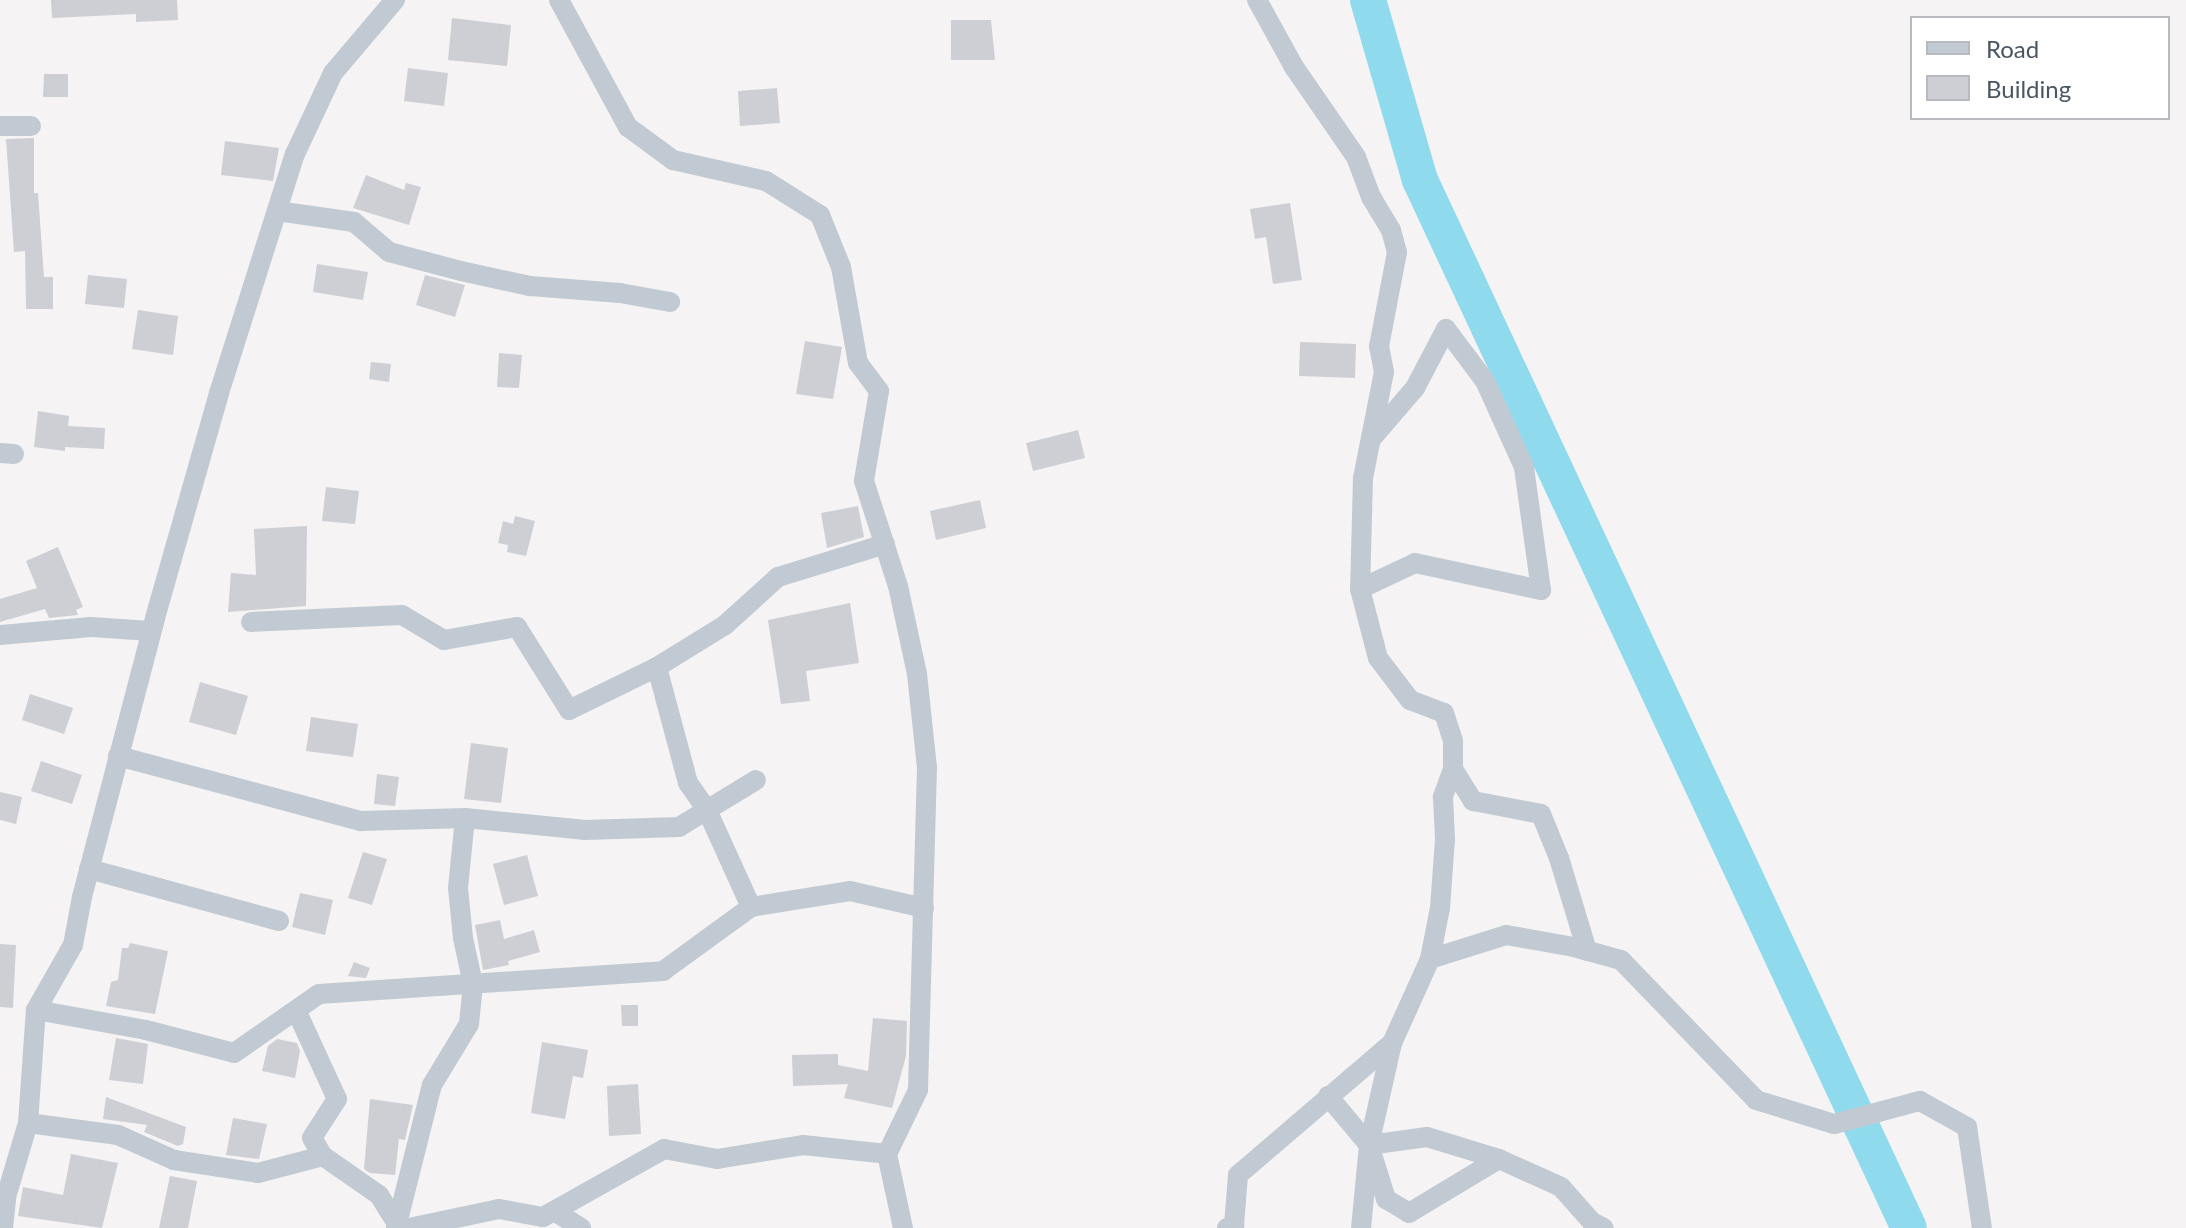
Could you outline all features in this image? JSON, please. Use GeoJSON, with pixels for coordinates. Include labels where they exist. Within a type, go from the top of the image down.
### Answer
{"type":"FeatureCollection","features":[{"type":"Feature","properties":{"kind":"street"},"geometry":{"type":"LineString","coordinates":[[3,1228],[6,1197],[28,1123],[36,1010],[73,945],[89,869],[151,631],[219,393],[295,154],[333,73],[395,0]]}},
{"type":"Feature","properties":{"kind":"street"},"geometry":{"type":"LineString","coordinates":[[559,0],[628,127],[673,160],[766,181],[820,215],[841,267],[858,363],[879,391],[864,481],[898,586],[918,689],[927,767],[918,1090],[887,1154],[903,1228]]}},
{"type":"Feature","properties":{"kind":"street"},"geometry":{"type":"LineString","coordinates":[[1257,0],[1294,67],[1356,157],[1371,197],[1391,230],[1397,252],[1380,335],[1384,372],[1360,516],[1360,589],[1378,658],[1410,700],[1444,713],[1453,741],[1453,769],[1443,797],[1445,839],[1442,880],[1430,959],[1392,1043],[1369,1145],[1361,1228]]}},
{"type":"Feature","properties":{"kind":"street"},"geometry":{"type":"LineString","coordinates":[[0,126],[31,126]]}},
{"type":"Feature","properties":{"kind":"street"},"geometry":{"type":"LineString","coordinates":[[277,211],[354,222],[389,252],[461,271],[530,286],[620,293],[670,302]]}},
{"type":"Feature","properties":{"kind":"street"},"geometry":{"type":"LineString","coordinates":[[1360,589],[1415,563],[1541,590],[1524,467],[1485,381],[1446,329],[1415,388],[1371,439]]}},
{"type":"Feature","properties":{"kind":"street"},"geometry":{"type":"LineString","coordinates":[[251,622],[402,615],[444,640],[517,627],[569,710],[657,667],[725,625],[778,577],[885,544]]}},
{"type":"Feature","properties":{"kind":"street"},"geometry":{"type":"LineString","coordinates":[[0,635],[91,627],[151,631]]}},
{"type":"Feature","properties":{"kind":"street"},"geometry":{"type":"LineString","coordinates":[[657,667],[688,783],[707,810],[751,907]]}},
{"type":"Feature","properties":{"kind":"street"},"geometry":{"type":"LineString","coordinates":[[118,756],[361,821],[465,818],[585,830],[679,827],[756,780]]}},
{"type":"Feature","properties":{"kind":"street"},"geometry":{"type":"LineString","coordinates":[[1453,769],[1473,801],[1541,814],[1559,858],[1587,951]]}},
{"type":"Feature","properties":{"kind":"street"},"geometry":{"type":"LineString","coordinates":[[400,1226],[432,1085],[469,1024],[473,984],[463,938],[458,888],[465,818]]}},
{"type":"Feature","properties":{"kind":"street"},"geometry":{"type":"LineString","coordinates":[[89,869],[279,921]]}},
{"type":"Feature","properties":{"kind":"street"},"geometry":{"type":"LineString","coordinates":[[36,1010],[146,1030],[234,1053],[319,994],[663,971],[751,907],[850,891],[924,908]]}},
{"type":"Feature","properties":{"kind":"street"},"geometry":{"type":"LineString","coordinates":[[1430,959],[1506,935],[1621,960],[1756,1100],[1834,1124],[1920,1101],[1967,1127],[1982,1228]]}},
{"type":"Feature","properties":{"kind":"street"},"geometry":{"type":"LineString","coordinates":[[296,1010],[337,1099],[312,1138],[323,1156],[379,1195],[400,1226]]}},
{"type":"Feature","properties":{"kind":"street"},"geometry":{"type":"LineString","coordinates":[[1227,1228],[1234,1225],[1238,1175],[1392,1043]]}},
{"type":"Feature","properties":{"kind":"street"},"geometry":{"type":"LineString","coordinates":[[1328,1096],[1369,1145],[1386,1199],[1409,1213],[1499,1159]]}},
{"type":"Feature","properties":{"kind":"street"},"geometry":{"type":"LineString","coordinates":[[28,1123],[118,1135],[174,1160],[258,1173],[323,1156]]}},
{"type":"Feature","properties":{"kind":"street"},"geometry":{"type":"LineString","coordinates":[[1369,1145],[1427,1137],[1499,1159],[1561,1187],[1592,1222],[1604,1228]]}},
{"type":"Feature","properties":{"kind":"street"},"geometry":{"type":"LineString","coordinates":[[400,1226],[499,1209],[543,1217],[664,1149],[717,1159],[803,1145],[887,1154]]}},
{"type":"Feature","properties":{"kind":"street"},"geometry":{"type":"LineString","coordinates":[[554,1211],[581,1228]]}},
{"type":"Feature","properties":{"kind":"building"},"geometry":{"type":"Polygon","coordinates":[[[51,0],[177,0],[178,20],[136,22],[136,14],[52,18],[51,0]]]}},
{"type":"Feature","properties":{"kind":"building"},"geometry":{"type":"Polygon","coordinates":[[[452,18],[511,25],[507,66],[448,60],[452,18]]]}},
{"type":"Feature","properties":{"kind":"building"},"geometry":{"type":"Polygon","coordinates":[[[951,20],[991,20],[995,60],[951,60],[951,20]]]}},
{"type":"Feature","properties":{"kind":"building"},"geometry":{"type":"Polygon","coordinates":[[[408,68],[448,73],[444,106],[404,101],[408,68]]]}},
{"type":"Feature","properties":{"kind":"building"},"geometry":{"type":"Polygon","coordinates":[[[44,74],[68,74],[68,97],[43,97],[44,74]]]}},
{"type":"Feature","properties":{"kind":"building"},"geometry":{"type":"Polygon","coordinates":[[[777,88],[780,123],[740,126],[738,91],[777,88]]]}},
{"type":"Feature","properties":{"kind":"building"},"geometry":{"type":"Polygon","coordinates":[[[34,138],[34,193],[38,193],[44,277],[53,277],[53,309],[26,309],[25,251],[14,252],[6,139],[34,138]]]}},
{"type":"Feature","properties":{"kind":"building"},"geometry":{"type":"Polygon","coordinates":[[[225,141],[279,148],[273,181],[221,175],[225,141]]]}},
{"type":"Feature","properties":{"kind":"building"},"geometry":{"type":"Polygon","coordinates":[[[366,175],[404,190],[406,183],[421,187],[409,225],[353,208],[366,175]]]}},
{"type":"Feature","properties":{"kind":"building"},"geometry":{"type":"Polygon","coordinates":[[[1290,203],[1302,280],[1273,284],[1266,237],[1255,239],[1250,209],[1290,203]]]}},
{"type":"Feature","properties":{"kind":"building"},"geometry":{"type":"Polygon","coordinates":[[[317,264],[368,272],[363,300],[313,292],[317,264]]]}},
{"type":"Feature","properties":{"kind":"building"},"geometry":{"type":"Polygon","coordinates":[[[88,275],[127,279],[124,308],[85,304],[88,275]]]}},
{"type":"Feature","properties":{"kind":"building"},"geometry":{"type":"Polygon","coordinates":[[[425,275],[465,285],[455,317],[416,305],[425,275]]]}},
{"type":"Feature","properties":{"kind":"building"},"geometry":{"type":"Polygon","coordinates":[[[138,310],[178,316],[173,355],[132,349],[138,310]]]}},
{"type":"Feature","properties":{"kind":"building"},"geometry":{"type":"Polygon","coordinates":[[[805,341],[842,347],[833,399],[796,394],[805,341]]]}},
{"type":"Feature","properties":{"kind":"building"},"geometry":{"type":"Polygon","coordinates":[[[1300,342],[1356,344],[1355,378],[1299,376],[1300,342]]]}},
{"type":"Feature","properties":{"kind":"building"},"geometry":{"type":"Polygon","coordinates":[[[499,353],[522,355],[519,388],[497,387],[499,353]]]}},
{"type":"Feature","properties":{"kind":"building"},"geometry":{"type":"Polygon","coordinates":[[[371,362],[391,364],[389,382],[369,379],[371,362]]]}},
{"type":"Feature","properties":{"kind":"building"},"geometry":{"type":"Polygon","coordinates":[[[38,411],[69,416],[68,426],[105,428],[104,449],[65,447],[65,451],[34,447],[38,411]]]}},
{"type":"Feature","properties":{"kind":"building"},"geometry":{"type":"Polygon","coordinates":[[[1078,430],[1085,458],[1033,471],[1026,443],[1078,430]]]}},
{"type":"Feature","properties":{"kind":"building"},"geometry":{"type":"Polygon","coordinates":[[[326,487],[359,491],[355,524],[322,521],[326,487]]]}},
{"type":"Feature","properties":{"kind":"building"},"geometry":{"type":"Polygon","coordinates":[[[980,500],[986,528],[936,540],[930,511],[980,500]]]}},
{"type":"Feature","properties":{"kind":"building"},"geometry":{"type":"Polygon","coordinates":[[[858,506],[864,537],[827,548],[821,513],[858,506]]]}},
{"type":"Feature","properties":{"kind":"building"},"geometry":{"type":"Polygon","coordinates":[[[515,516],[535,521],[526,556],[507,552],[508,545],[498,543],[503,521],[513,524],[515,516]]]}},
{"type":"Feature","properties":{"kind":"building"},"geometry":{"type":"Polygon","coordinates":[[[307,526],[306,606],[228,612],[231,573],[256,575],[254,529],[307,526]]]}},
{"type":"Feature","properties":{"kind":"building"},"geometry":{"type":"Polygon","coordinates":[[[58,547],[83,607],[76,610],[78,615],[49,618],[45,609],[0,622],[0,599],[37,588],[26,561],[58,547]]]}},
{"type":"Feature","properties":{"kind":"building"},"geometry":{"type":"Polygon","coordinates":[[[850,603],[859,663],[806,671],[810,701],[781,704],[768,620],[850,603]]]}},
{"type":"Feature","properties":{"kind":"building"},"geometry":{"type":"Polygon","coordinates":[[[200,682],[248,696],[236,735],[189,722],[200,682]]]}},
{"type":"Feature","properties":{"kind":"building"},"geometry":{"type":"Polygon","coordinates":[[[30,694],[73,708],[64,734],[22,720],[30,694]]]}},
{"type":"Feature","properties":{"kind":"building"},"geometry":{"type":"Polygon","coordinates":[[[311,717],[358,724],[353,757],[306,751],[311,717]]]}},
{"type":"Feature","properties":{"kind":"building"},"geometry":{"type":"Polygon","coordinates":[[[471,743],[508,748],[501,803],[464,799],[471,743]]]}},
{"type":"Feature","properties":{"kind":"building"},"geometry":{"type":"Polygon","coordinates":[[[41,761],[82,775],[72,804],[31,791],[41,761]]]}},
{"type":"Feature","properties":{"kind":"building"},"geometry":{"type":"Polygon","coordinates":[[[377,774],[399,777],[395,806],[374,804],[377,774]]]}},
{"type":"Feature","properties":{"kind":"building"},"geometry":{"type":"Polygon","coordinates":[[[0,792],[22,797],[16,824],[0,820],[0,792]]]}},
{"type":"Feature","properties":{"kind":"building"},"geometry":{"type":"Polygon","coordinates":[[[363,852],[387,859],[372,905],[348,898],[363,852]]]}},
{"type":"Feature","properties":{"kind":"building"},"geometry":{"type":"Polygon","coordinates":[[[527,855],[538,896],[504,905],[493,864],[527,855]]]}},
{"type":"Feature","properties":{"kind":"building"},"geometry":{"type":"Polygon","coordinates":[[[300,893],[333,900],[325,935],[292,927],[300,893]]]}},
{"type":"Feature","properties":{"kind":"building"},"geometry":{"type":"Polygon","coordinates":[[[500,920],[504,939],[534,930],[540,952],[508,961],[509,965],[483,970],[475,925],[500,920]]]}},
{"type":"Feature","properties":{"kind":"building"},"geometry":{"type":"Polygon","coordinates":[[[130,943],[168,951],[155,1014],[106,1006],[111,982],[118,980],[122,948],[128,948],[130,943]]]}},
{"type":"Feature","properties":{"kind":"building"},"geometry":{"type":"Polygon","coordinates":[[[0,944],[16,945],[13,1008],[0,1007],[0,944]]]}},
{"type":"Feature","properties":{"kind":"building"},"geometry":{"type":"Polygon","coordinates":[[[354,962],[370,968],[366,978],[348,976],[354,962]]]}},
{"type":"Feature","properties":{"kind":"building"},"geometry":{"type":"Polygon","coordinates":[[[621,1005],[638,1005],[638,1026],[622,1026],[621,1005]]]}},
{"type":"Feature","properties":{"kind":"building"},"geometry":{"type":"Polygon","coordinates":[[[873,1018],[907,1021],[906,1056],[892,1108],[844,1098],[848,1084],[793,1086],[792,1055],[838,1054],[838,1065],[868,1071],[873,1018]]]}},
{"type":"Feature","properties":{"kind":"building"},"geometry":{"type":"Polygon","coordinates":[[[116,1038],[148,1044],[143,1084],[109,1080],[116,1038]]]}},
{"type":"Feature","properties":{"kind":"building"},"geometry":{"type":"Polygon","coordinates":[[[277,1039],[297,1043],[300,1051],[295,1078],[262,1071],[268,1046],[277,1039]]]}},
{"type":"Feature","properties":{"kind":"building"},"geometry":{"type":"Polygon","coordinates":[[[542,1042],[588,1050],[583,1078],[573,1076],[565,1119],[531,1113],[542,1042]]]}},
{"type":"Feature","properties":{"kind":"building"},"geometry":{"type":"Polygon","coordinates":[[[638,1084],[641,1134],[609,1136],[607,1086],[638,1084]]]}},
{"type":"Feature","properties":{"kind":"building"},"geometry":{"type":"Polygon","coordinates":[[[106,1097],[186,1127],[183,1144],[178,1146],[144,1132],[147,1125],[103,1119],[106,1097]]]}},
{"type":"Feature","properties":{"kind":"building"},"geometry":{"type":"Polygon","coordinates":[[[370,1099],[413,1105],[405,1140],[399,1139],[395,1175],[370,1173],[364,1169],[370,1099]]]}},
{"type":"Feature","properties":{"kind":"building"},"geometry":{"type":"Polygon","coordinates":[[[233,1118],[267,1124],[259,1159],[226,1155],[233,1118]]]}},
{"type":"Feature","properties":{"kind":"building"},"geometry":{"type":"Polygon","coordinates":[[[71,1154],[118,1163],[102,1228],[18,1216],[23,1187],[63,1195],[71,1154]]]}},
{"type":"Feature","properties":{"kind":"building"},"geometry":{"type":"Polygon","coordinates":[[[170,1176],[197,1181],[188,1228],[159,1228],[170,1176]]]}},
{"type":"Feature","properties":{"kind":"waterway"},"geometry":{"type":"LineString","coordinates":[[1368,0],[1420,180],[1909,1228]]}}]}
